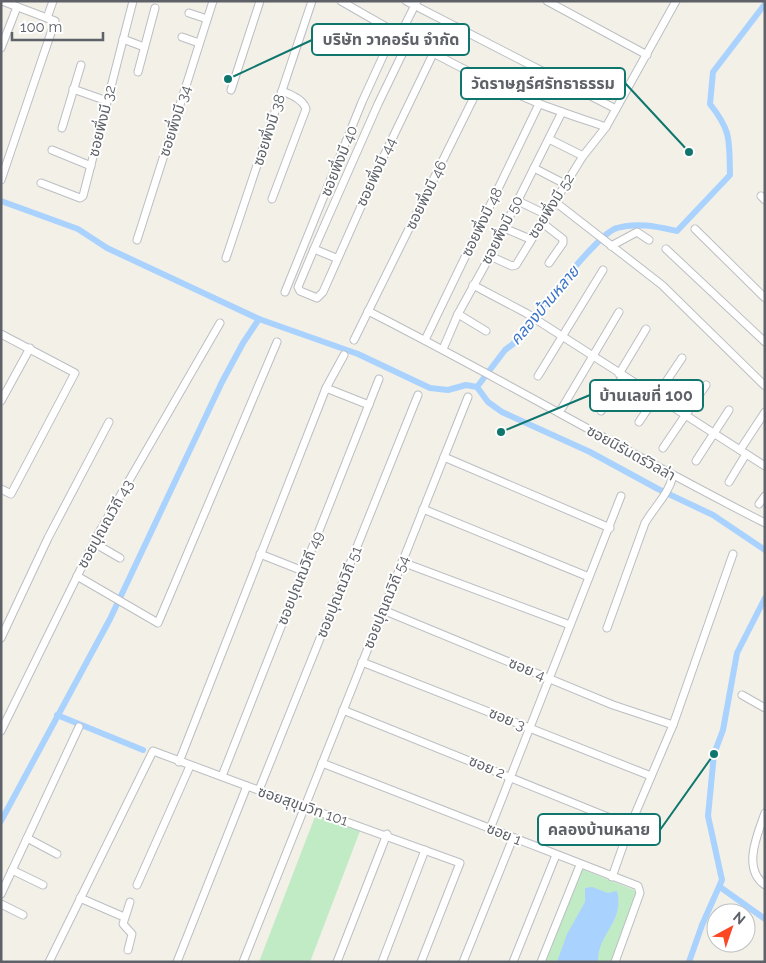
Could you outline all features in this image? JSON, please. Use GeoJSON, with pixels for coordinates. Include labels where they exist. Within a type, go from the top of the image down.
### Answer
{"type":"FeatureCollection","features":[{"type":"Feature","properties":{"kind":"street"},"geometry":{"type":"LineString","coordinates":[[1,180],[55,21],[2,1]]}},
{"type":"Feature","properties":{"kind":"street"},"geometry":{"type":"LineString","coordinates":[[47,18],[53,1]]}},
{"type":"Feature","properties":{"kind":"street","name":"ซอยพึ่งมี 32"},"geometry":{"type":"LineString","coordinates":[[41,183],[82,198],[133,1]]}},
{"type":"Feature","properties":{"kind":"street","name":"ซอยพึ่งมี 34"},"geometry":{"type":"LineString","coordinates":[[137,240],[213,1]]}},
{"type":"Feature","properties":{"kind":"street"},"geometry":{"type":"LineString","coordinates":[[230,90],[260,1]]}},
{"type":"Feature","properties":{"kind":"street","name":"ซอยพึ่งมี 38"},"geometry":{"type":"LineString","coordinates":[[226,258],[312,1]]}},
{"type":"Feature","properties":{"kind":"street"},"geometry":{"type":"LineString","coordinates":[[341,1],[433,54],[483,79],[539,104],[606,127]]}},
{"type":"Feature","properties":{"kind":"street"},"geometry":{"type":"LineString","coordinates":[[406,1],[416,4],[616,109]]}},
{"type":"Feature","properties":{"kind":"street"},"geometry":{"type":"LineString","coordinates":[[547,1],[648,55]]}},
{"type":"Feature","properties":{"kind":"street","name":"ซอยพึ่งมี 52"},"geometry":{"type":"LineString","coordinates":[[490,256],[514,266],[583,156],[606,127],[648,55],[676,1]]}},
{"type":"Feature","properties":{"kind":"street","name":"ซอยพึ่งมี 40"},"geometry":{"type":"LineString","coordinates":[[286,292],[362,102],[397,34],[416,4]]}},
{"type":"Feature","properties":{"kind":"street"},"geometry":{"type":"LineString","coordinates":[[1,48],[17,7]]}},
{"type":"Feature","properties":{"kind":"street"},"geometry":{"type":"LineString","coordinates":[[138,72],[155,8]]}},
{"type":"Feature","properties":{"kind":"street"},"geometry":{"type":"LineString","coordinates":[[189,13],[207,19]]}},
{"type":"Feature","properties":{"kind":"street"},"geometry":{"type":"LineString","coordinates":[[182,38],[200,43]]}},
{"type":"Feature","properties":{"kind":"street"},"geometry":{"type":"LineString","coordinates":[[123,40],[144,47]]}},
{"type":"Feature","properties":{"kind":"street"},"geometry":{"type":"LineString","coordinates":[[336,258],[314,249],[378,104],[409,40]]}},
{"type":"Feature","properties":{"kind":"street","name":"ซอยพึ่งมี 44"},"geometry":{"type":"LineString","coordinates":[[314,249],[298,288],[317,298],[323,292],[336,258],[433,54]]}},
{"type":"Feature","properties":{"kind":"street"},"geometry":{"type":"LineString","coordinates":[[62,128],[81,65]]}},
{"type":"Feature","properties":{"kind":"street","name":"ซอยพึ่งมี 46"},"geometry":{"type":"LineString","coordinates":[[354,340],[483,79]]}},
{"type":"Feature","properties":{"kind":"street"},"geometry":{"type":"LineString","coordinates":[[73,89],[107,101]]}},
{"type":"Feature","properties":{"kind":"street"},"geometry":{"type":"LineString","coordinates":[[272,199],[306,109],[306,106],[298,98],[282,91]]}},
{"type":"Feature","properties":{"kind":"street","name":"ซอยพึ่งมี 48"},"geometry":{"type":"LineString","coordinates":[[425,340],[539,104]]}},
{"type":"Feature","properties":{"kind":"street","name":"ซอยพึ่งมี 50"},"geometry":{"type":"LineString","coordinates":[[443,349],[458,314],[490,256],[562,112]]}},
{"type":"Feature","properties":{"kind":"street"},"geometry":{"type":"LineString","coordinates":[[549,139],[583,156]]}},
{"type":"Feature","properties":{"kind":"street"},"geometry":{"type":"LineString","coordinates":[[52,150],[91,166]]}},
{"type":"Feature","properties":{"kind":"street"},"geometry":{"type":"LineString","coordinates":[[534,168],[565,184]]}},
{"type":"Feature","properties":{"kind":"street"},"geometry":{"type":"LineString","coordinates":[[518,201],[545,214]]}},
{"type":"Feature","properties":{"kind":"street"},"geometry":{"type":"LineString","coordinates":[[554,201],[597,237],[636,262],[764,384]]}},
{"type":"Feature","properties":{"kind":"street"},"geometry":{"type":"LineString","coordinates":[[541,222],[563,239],[563,243],[549,262]]}},
{"type":"Feature","properties":{"kind":"street"},"geometry":{"type":"LineString","coordinates":[[504,228],[530,239]]}},
{"type":"Feature","properties":{"kind":"street"},"geometry":{"type":"LineString","coordinates":[[695,229],[765,298]]}},
{"type":"Feature","properties":{"kind":"street"},"geometry":{"type":"LineString","coordinates":[[611,246],[638,232],[649,240]]}},
{"type":"Feature","properties":{"kind":"street"},"geometry":{"type":"LineString","coordinates":[[666,249],[765,342]]}},
{"type":"Feature","properties":{"kind":"street"},"geometry":{"type":"LineString","coordinates":[[538,376],[560,337],[603,270]]}},
{"type":"Feature","properties":{"kind":"street"},"geometry":{"type":"LineString","coordinates":[[473,285],[526,313],[560,337],[765,466]]}},
{"type":"Feature","properties":{"kind":"street","name":"ซอยนิรันดร์วิลล่า"},"geometry":{"type":"LineString","coordinates":[[368,312],[443,349],[673,476],[765,523]]}},
{"type":"Feature","properties":{"kind":"street"},"geometry":{"type":"LineString","coordinates":[[562,408],[591,356],[619,312]]}},
{"type":"Feature","properties":{"kind":"street"},"geometry":{"type":"LineString","coordinates":[[458,314],[486,331]]}},
{"type":"Feature","properties":{"kind":"street","name":"ซอยปุณณวิถี 43"},"geometry":{"type":"LineString","coordinates":[[1,731],[76,576],[220,323]]}},
{"type":"Feature","properties":{"kind":"street"},"geometry":{"type":"LineString","coordinates":[[601,411],[646,330]]}},
{"type":"Feature","properties":{"kind":"street"},"geometry":{"type":"LineString","coordinates":[[1,334],[75,373],[11,494],[1,489]]}},
{"type":"Feature","properties":{"kind":"street"},"geometry":{"type":"LineString","coordinates":[[76,576],[158,623],[277,342]]}},
{"type":"Feature","properties":{"kind":"street"},"geometry":{"type":"LineString","coordinates":[[1,401],[30,348]]}},
{"type":"Feature","properties":{"kind":"street"},"geometry":{"type":"LineString","coordinates":[[179,762],[326,388],[344,355]]}},
{"type":"Feature","properties":{"kind":"street"},"geometry":{"type":"LineString","coordinates":[[639,422],[682,358]]}},
{"type":"Feature","properties":{"kind":"street","name":"ซอยปุณณวิถี 49"},"geometry":{"type":"LineString","coordinates":[[222,776],[379,379]]}},
{"type":"Feature","properties":{"kind":"street"},"geometry":{"type":"LineString","coordinates":[[664,448],[706,385]]}},
{"type":"Feature","properties":{"kind":"street"},"geometry":{"type":"LineString","coordinates":[[326,388],[369,405]]}},
{"type":"Feature","properties":{"kind":"street","name":"ซอยปุณณวิถี 51"},"geometry":{"type":"LineString","coordinates":[[259,790],[418,395]]}},
{"type":"Feature","properties":{"kind":"street","name":"ซอยปุณณวิถี 54"},"geometry":{"type":"LineString","coordinates":[[243,962],[468,396]]}},
{"type":"Feature","properties":{"kind":"street"},"geometry":{"type":"LineString","coordinates":[[696,461],[729,410]]}},
{"type":"Feature","properties":{"kind":"street"},"geometry":{"type":"LineString","coordinates":[[729,482],[765,412]]}},
{"type":"Feature","properties":{"kind":"street"},"geometry":{"type":"LineString","coordinates":[[1,638],[48,538],[108,422]]}},
{"type":"Feature","properties":{"kind":"street"},"geometry":{"type":"LineString","coordinates":[[444,457],[610,528]]}},
{"type":"Feature","properties":{"kind":"street"},"geometry":{"type":"LineString","coordinates":[[607,628],[645,523],[652,512],[664,500],[673,476]]}},
{"type":"Feature","properties":{"kind":"street"},"geometry":{"type":"LineString","coordinates":[[490,829],[531,729],[621,496]]}},
{"type":"Feature","properties":{"kind":"street"},"geometry":{"type":"LineString","coordinates":[[759,504],[765,496]]}},
{"type":"Feature","properties":{"kind":"street"},"geometry":{"type":"LineString","coordinates":[[423,509],[589,577]]}},
{"type":"Feature","properties":{"kind":"street"},"geometry":{"type":"LineString","coordinates":[[94,543],[120,558]]}},
{"type":"Feature","properties":{"kind":"street"},"geometry":{"type":"LineString","coordinates":[[260,554],[303,571]]}},
{"type":"Feature","properties":{"kind":"street"},"geometry":{"type":"LineString","coordinates":[[612,877],[630,826],[673,725],[733,554]]}},
{"type":"Feature","properties":{"kind":"street"},"geometry":{"type":"LineString","coordinates":[[402,562],[570,625]]}},
{"type":"Feature","properties":{"kind":"street","name":"ซอย 4"},"geometry":{"type":"LineString","coordinates":[[383,610],[614,705],[673,725]]}},
{"type":"Feature","properties":{"kind":"street","name":"ซอย 3"},"geometry":{"type":"LineString","coordinates":[[362,662],[652,776]]}},
{"type":"Feature","properties":{"kind":"street"},"geometry":{"type":"LineString","coordinates":[[742,695],[765,708]]}},
{"type":"Feature","properties":{"kind":"street","name":"ซอย 2"},"geometry":{"type":"LineString","coordinates":[[343,710],[630,826]]}},
{"type":"Feature","properties":{"kind":"street"},"geometry":{"type":"LineString","coordinates":[[1,894],[79,728]]}},
{"type":"Feature","properties":{"kind":"street"},"geometry":{"type":"LineString","coordinates":[[49,962],[153,751],[247,786]]}},
{"type":"Feature","properties":{"kind":"street","name":"ซอย 1"},"geometry":{"type":"LineString","coordinates":[[322,763],[580,865],[634,884],[640,889],[615,962]]}},
{"type":"Feature","properties":{"kind":"street"},"geometry":{"type":"LineString","coordinates":[[137,885],[190,766]]}},
{"type":"Feature","properties":{"kind":"street","name":"ซอยสุขุมวิท 101"},"geometry":{"type":"LineString","coordinates":[[177,962],[247,786],[387,834],[460,863],[422,962]]}},
{"type":"Feature","properties":{"kind":"street"},"geometry":{"type":"LineString","coordinates":[[765,814],[752,859],[753,868],[759,881],[765,885]]}},
{"type":"Feature","properties":{"kind":"street"},"geometry":{"type":"LineString","coordinates":[[337,962],[387,834]]}},
{"type":"Feature","properties":{"kind":"street"},"geometry":{"type":"LineString","coordinates":[[27,838],[57,854]]}},
{"type":"Feature","properties":{"kind":"street"},"geometry":{"type":"LineString","coordinates":[[463,962],[514,838]]}},
{"type":"Feature","properties":{"kind":"street"},"geometry":{"type":"LineString","coordinates":[[382,962],[425,850]]}},
{"type":"Feature","properties":{"kind":"street"},"geometry":{"type":"LineString","coordinates":[[513,962],[556,855]]}},
{"type":"Feature","properties":{"kind":"street"},"geometry":{"type":"LineString","coordinates":[[542,962],[580,865]]}},
{"type":"Feature","properties":{"kind":"street"},"geometry":{"type":"LineString","coordinates":[[12,870],[43,885]]}},
{"type":"Feature","properties":{"kind":"street"},"geometry":{"type":"LineString","coordinates":[[80,898],[124,917]]}},
{"type":"Feature","properties":{"kind":"street"},"geometry":{"type":"LineString","coordinates":[[128,950],[132,937],[131,932],[123,924],[130,902]]}},
{"type":"Feature","properties":{"kind":"street"},"geometry":{"type":"LineString","coordinates":[[1,904],[24,915]]}},
{"type":"Feature","properties":{"kind":"green space"},"geometry":{"type":"Polygon","coordinates":[[[316,814],[360,831],[310,962],[259,962],[316,814]]]}},
{"type":"Feature","properties":{"kind":"green space"},"geometry":{"type":"Polygon","coordinates":[[[582,869],[634,890],[636,894],[611,962],[545,962],[582,869]]]}},
{"type":"Feature","properties":{"kind":"water"},"geometry":{"type":"Polygon","coordinates":[[[592,887],[608,893],[617,891],[618,902],[614,920],[599,952],[598,962],[557,962],[567,934],[585,902],[585,888],[592,887]]]}},
{"type":"Feature","properties":{"kind":"waterway","name":"คลองบ้านหลาย"},"geometry":{"type":"LineString","coordinates":[[765,4],[713,72],[710,104],[722,122],[728,137],[730,175],[677,231],[632,225],[617,228],[607,234],[580,261],[513,344],[505,350],[477,387],[488,402],[502,412],[590,452],[658,489],[713,515],[765,550]]}},
{"type":"Feature","properties":{"kind":"waterway"},"geometry":{"type":"LineString","coordinates":[[1,201],[78,229],[107,248],[259,319],[358,354],[430,388],[448,390],[466,385],[477,387]]}},
{"type":"Feature","properties":{"kind":"waterway"},"geometry":{"type":"LineString","coordinates":[[1,821],[110,619],[222,382],[243,343],[259,319]]}},
{"type":"Feature","properties":{"kind":"waterway","name":"คลองบ้านหลาย"},"geometry":{"type":"LineString","coordinates":[[689,962],[702,925],[722,880],[708,816],[714,754],[723,730],[737,653],[765,598]]}},
{"type":"Feature","properties":{"kind":"waterway"},"geometry":{"type":"LineString","coordinates":[[57,715],[143,750]]}},
{"type":"Feature","properties":{"kind":"waterway"},"geometry":{"type":"LineString","coordinates":[[720,887],[765,919]]}},
{"type":"Feature","properties":{"kind":"place","name":"บริษัท วาคอร์น จำกัด"},"geometry":{"type":"Point","coordinates":[228,79]}},
{"type":"Feature","properties":{"kind":"place","name":"วัดราษฎร์ศรัทธาธรรม"},"geometry":{"type":"Point","coordinates":[689,152]}},
{"type":"Feature","properties":{"kind":"place","name":"บ้านเลขที่ 100"},"geometry":{"type":"Point","coordinates":[501,432]}},
{"type":"Feature","properties":{"kind":"place","name":"คลองบ้านหลาย"},"geometry":{"type":"Point","coordinates":[714,754]}}]}
